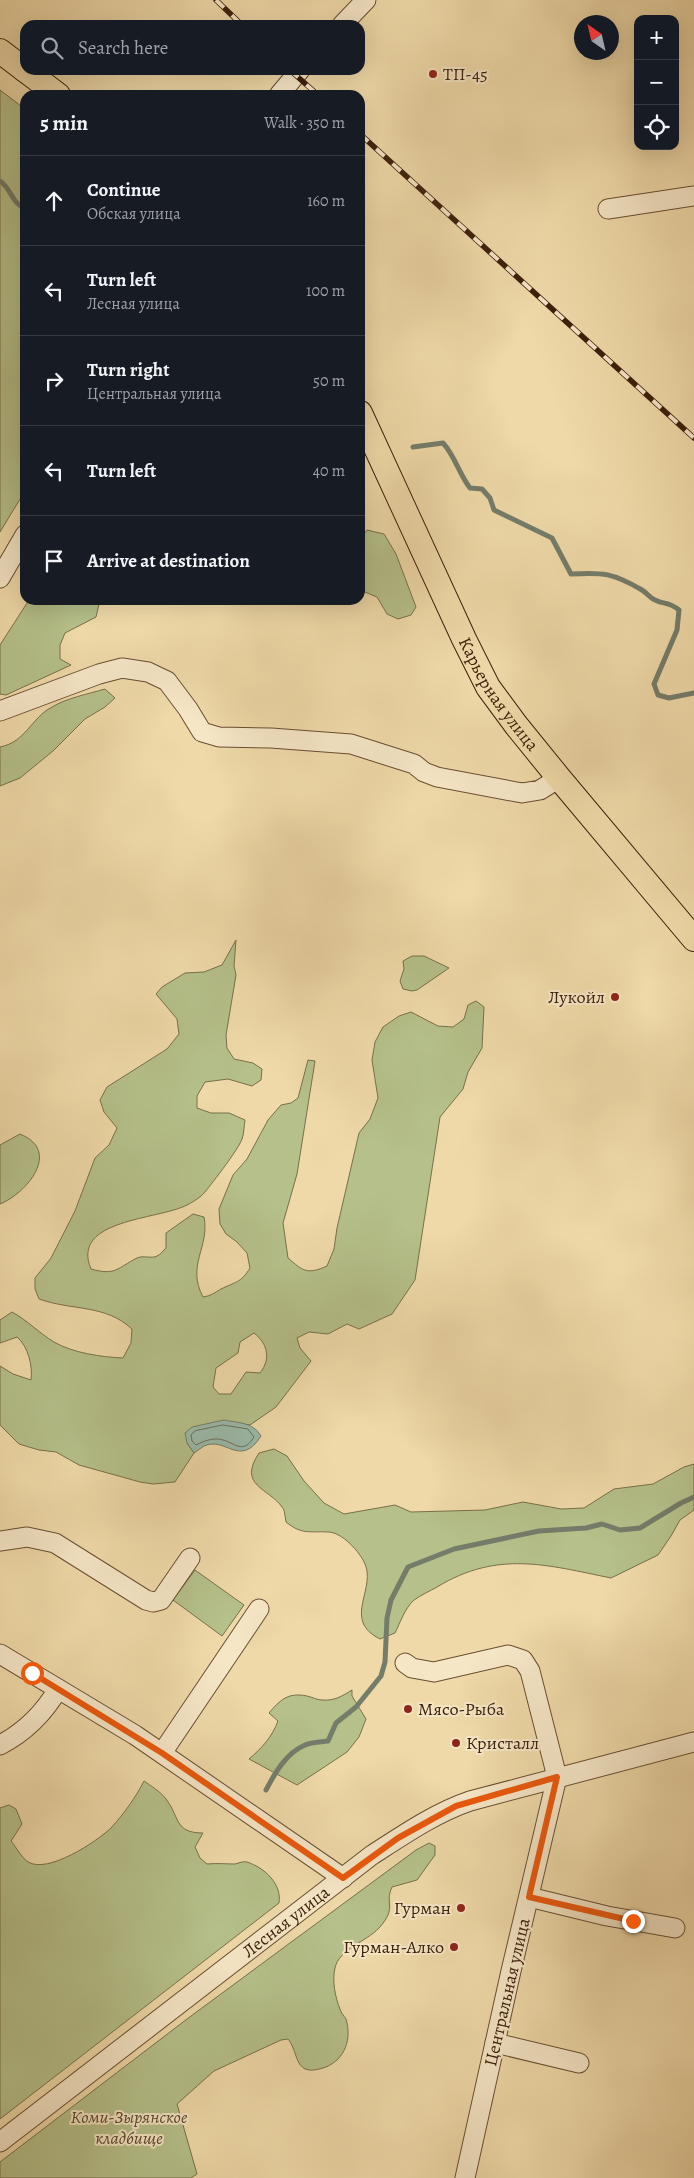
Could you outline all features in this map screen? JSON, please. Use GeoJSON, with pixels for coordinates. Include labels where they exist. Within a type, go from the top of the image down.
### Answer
{"type":"FeatureCollection","features":[{"type":"Feature","properties":{"kind":"main road"},"geometry":{"type":"LineString","coordinates":[[0,52],[20,66]]}},
{"type":"Feature","properties":{"kind":"main road"},"geometry":{"type":"LineString","coordinates":[[32,75],[51,90]]}},
{"type":"Feature","properties":{"kind":"main road","name":"Карьерная улица"},"geometry":{"type":"LineString","coordinates":[[365,424],[481,673],[500,703],[559,778],[694,939]]}},
{"type":"Feature","properties":{"kind":"street"},"geometry":{"type":"LineString","coordinates":[[347,20],[366,0]]}},
{"type":"Feature","properties":{"kind":"street"},"geometry":{"type":"LineString","coordinates":[[283,90],[296,75]]}},
{"type":"Feature","properties":{"kind":"street"},"geometry":{"type":"LineString","coordinates":[[608,209],[694,196]]}},
{"type":"Feature","properties":{"kind":"street"},"geometry":{"type":"LineString","coordinates":[[0,578],[20,544]]}},
{"type":"Feature","properties":{"kind":"street"},"geometry":{"type":"LineString","coordinates":[[0,711],[98,674],[122,668],[148,672],[167,681],[202,732],[219,737],[271,738],[351,744],[414,764],[424,772],[437,777],[522,793],[540,790],[559,778]]}},
{"type":"Feature","properties":{"kind":"street"},"geometry":{"type":"LineString","coordinates":[[0,1541],[27,1537],[55,1543],[146,1600],[154,1602],[161,1600],[190,1558]]}},
{"type":"Feature","properties":{"kind":"street"},"geometry":{"type":"LineString","coordinates":[[162,1753],[259,1609]]}},
{"type":"Feature","properties":{"kind":"street"},"geometry":{"type":"LineString","coordinates":[[0,1654],[162,1753],[343,1878]]}},
{"type":"Feature","properties":{"kind":"street"},"geometry":{"type":"LineString","coordinates":[[405,1663],[412,1668],[434,1672],[508,1655],[523,1660],[530,1671],[557,1777]]}},
{"type":"Feature","properties":{"kind":"street"},"geometry":{"type":"LineString","coordinates":[[0,1745],[39,1716],[47,1708],[58,1689]]}},
{"type":"Feature","properties":{"kind":"street","name":"Лесная улица"},"geometry":{"type":"LineString","coordinates":[[0,2142],[343,1878],[398,1838],[456,1806],[557,1777],[694,1742]]}},
{"type":"Feature","properties":{"kind":"street","name":"Центральная улица"},"geometry":{"type":"LineString","coordinates":[[465,2178],[557,1777]]}},
{"type":"Feature","properties":{"kind":"street"},"geometry":{"type":"LineString","coordinates":[[529,1897],[607,1916],[675,1928]]}},
{"type":"Feature","properties":{"kind":"street"},"geometry":{"type":"LineString","coordinates":[[496,2043],[579,2063]]}},
{"type":"Feature","properties":{"kind":"green space"},"geometry":{"type":"Polygon","coordinates":[[[0,90],[20,105],[20,499],[0,532],[0,90]]]}},
{"type":"Feature","properties":{"kind":"green space"},"geometry":{"type":"Polygon","coordinates":[[[367,530],[384,534],[396,554],[416,607],[411,615],[398,619],[387,614],[377,597],[365,592],[365,533],[367,530]]]}},
{"type":"Feature","properties":{"kind":"green space"},"geometry":{"type":"Polygon","coordinates":[[[26,605],[99,605],[96,617],[65,633],[60,645],[60,659],[71,665],[6,695],[0,694],[0,645],[26,605]]]}},
{"type":"Feature","properties":{"kind":"green space"},"geometry":{"type":"Polygon","coordinates":[[[105,689],[115,698],[105,707],[85,719],[53,751],[20,778],[0,786],[0,747],[16,740],[52,707],[105,689]]]}},
{"type":"Feature","properties":{"kind":"green space"},"geometry":{"type":"Polygon","coordinates":[[[236,940],[234,966],[236,975],[226,1035],[227,1048],[234,1059],[253,1063],[262,1069],[261,1080],[252,1086],[228,1079],[205,1082],[197,1096],[197,1108],[211,1113],[229,1113],[245,1120],[242,1139],[236,1151],[219,1174],[197,1199],[174,1210],[120,1224],[104,1231],[93,1240],[88,1253],[91,1269],[106,1272],[116,1270],[139,1257],[158,1255],[166,1248],[166,1233],[193,1214],[204,1217],[204,1238],[197,1266],[198,1286],[203,1297],[244,1277],[250,1268],[247,1253],[226,1234],[220,1224],[219,1209],[233,1175],[247,1159],[268,1120],[281,1105],[291,1103],[298,1098],[308,1060],[315,1061],[297,1174],[283,1223],[288,1258],[302,1269],[310,1271],[327,1266],[334,1249],[359,1133],[370,1119],[378,1098],[372,1060],[375,1042],[383,1027],[399,1016],[411,1012],[438,1026],[453,1027],[464,1019],[468,1005],[476,1001],[484,1007],[482,1048],[468,1072],[463,1089],[440,1117],[415,1280],[392,1314],[359,1329],[347,1324],[328,1334],[309,1332],[297,1338],[300,1348],[311,1361],[276,1407],[250,1425],[243,1424],[187,1443],[194,1453],[175,1482],[153,1484],[79,1465],[56,1452],[39,1450],[19,1444],[0,1425],[0,1366],[13,1374],[31,1380],[31,1375],[27,1351],[21,1341],[17,1337],[0,1343],[0,1320],[12,1312],[62,1346],[87,1354],[123,1358],[131,1343],[132,1329],[111,1315],[39,1299],[35,1289],[35,1278],[51,1258],[75,1211],[95,1158],[109,1145],[117,1128],[104,1112],[100,1100],[107,1087],[167,1049],[179,1034],[177,1019],[156,994],[162,987],[185,973],[204,972],[222,965],[236,940]],[[254,1333],[240,1342],[238,1353],[216,1368],[213,1387],[219,1394],[231,1394],[246,1372],[260,1373],[267,1357],[265,1347],[254,1333]]]}},
{"type":"Feature","properties":{"kind":"green space"},"geometry":{"type":"Polygon","coordinates":[[[412,956],[424,956],[449,968],[417,990],[403,989],[400,981],[404,969],[403,961],[412,956]]]}},
{"type":"Feature","properties":{"kind":"green space"},"geometry":{"type":"Polygon","coordinates":[[[20,1134],[32,1141],[38,1151],[39,1161],[36,1171],[29,1182],[10,1199],[0,1204],[0,1145],[20,1134]]]}},
{"type":"Feature","properties":{"kind":"green space"},"geometry":{"type":"Polygon","coordinates":[[[274,1449],[287,1456],[304,1481],[324,1503],[344,1514],[395,1505],[411,1512],[485,1510],[523,1502],[561,1509],[584,1508],[614,1489],[653,1484],[684,1467],[694,1464],[694,1510],[680,1520],[658,1555],[611,1578],[544,1565],[502,1564],[481,1568],[459,1575],[414,1600],[405,1611],[395,1633],[380,1639],[369,1631],[363,1623],[361,1614],[367,1574],[365,1564],[359,1554],[339,1535],[328,1532],[301,1531],[286,1522],[282,1507],[253,1480],[251,1473],[253,1464],[259,1453],[274,1449]]]}},
{"type":"Feature","properties":{"kind":"green space"},"geometry":{"type":"Polygon","coordinates":[[[195,1570],[244,1605],[222,1636],[173,1600],[195,1570]]]}},
{"type":"Feature","properties":{"kind":"green space"},"geometry":{"type":"Polygon","coordinates":[[[352,1690],[352,1696],[366,1719],[359,1737],[347,1752],[297,1785],[249,1759],[273,1732],[278,1721],[269,1713],[285,1698],[300,1695],[320,1700],[331,1700],[352,1690]]]}},
{"type":"Feature","properties":{"kind":"green space"},"geometry":{"type":"Polygon","coordinates":[[[144,1781],[164,1796],[182,1827],[194,1832],[203,1833],[195,1847],[200,1858],[207,1864],[246,1862],[260,1868],[275,1883],[278,1889],[279,1903],[0,2119],[0,1808],[9,1805],[16,1809],[22,1824],[11,1841],[24,1858],[28,1862],[37,1865],[47,1864],[71,1855],[95,1841],[111,1828],[129,1806],[144,1781]]]}},
{"type":"Feature","properties":{"kind":"green space","name":"Коми-Зырянское кладбище"},"geometry":{"type":"Polygon","coordinates":[[[429,1843],[435,1846],[435,1855],[417,1880],[392,1887],[388,1915],[385,1921],[374,1933],[347,1951],[338,1961],[335,1968],[334,1988],[340,2010],[348,2026],[345,2048],[338,2059],[326,2067],[308,2070],[299,2063],[288,2039],[281,2040],[214,2071],[177,2104],[197,2174],[191,2178],[0,2178],[0,2162],[187,2019],[416,1850],[429,1843]]]}},
{"type":"Feature","properties":{"kind":"water"},"geometry":{"type":"Polygon","coordinates":[[[224,1420],[254,1428],[261,1436],[246,1450],[233,1450],[212,1444],[204,1446],[194,1453],[187,1443],[185,1433],[192,1427],[224,1420]]]}},
{"type":"Feature","properties":{"kind":"waterway"},"geometry":{"type":"LineString","coordinates":[[0,181],[20,205]]}},
{"type":"Feature","properties":{"kind":"waterway"},"geometry":{"type":"LineString","coordinates":[[413,447],[443,443],[470,488],[482,489],[490,498],[494,510],[552,538],[571,574],[592,573],[615,577],[642,590],[653,599],[672,605],[679,610],[677,630],[654,684],[658,695],[669,698],[694,693]]}},
{"type":"Feature","properties":{"kind":"waterway"},"geometry":{"type":"LineString","coordinates":[[266,1790],[277,1770],[292,1753],[307,1744],[328,1741],[336,1723],[356,1707],[381,1676],[385,1662],[387,1618],[391,1600],[408,1567],[454,1549],[539,1531],[586,1528],[602,1524],[620,1530],[640,1528],[694,1497]]}},
{"type":"Feature","properties":{"kind":"railway"},"geometry":{"type":"LineString","coordinates":[[216,0],[237,20]]}},
{"type":"Feature","properties":{"kind":"railway"},"geometry":{"type":"LineString","coordinates":[[296,75],[312,90]]}},
{"type":"Feature","properties":{"kind":"railway"},"geometry":{"type":"LineString","coordinates":[[365,139],[694,438]]}},
{"type":"Feature","properties":{"kind":"place","name":"ТП-45"},"geometry":{"type":"Point","coordinates":[433,74]}},
{"type":"Feature","properties":{"kind":"place","name":"Лукойл"},"geometry":{"type":"Point","coordinates":[615,997]}},
{"type":"Feature","properties":{"kind":"place","name":"Мясо-Рыба"},"geometry":{"type":"Point","coordinates":[408,1709]}},
{"type":"Feature","properties":{"kind":"place","name":"Кристалл"},"geometry":{"type":"Point","coordinates":[456,1743]}},
{"type":"Feature","properties":{"kind":"place","name":"Гурман"},"geometry":{"type":"Point","coordinates":[461,1908]}},
{"type":"Feature","properties":{"kind":"place","name":"Гурман-Алко"},"geometry":{"type":"Point","coordinates":[454,1947]}},
{"type":"Feature","properties":{"kind":"route"},"geometry":{"type":"LineString","coordinates":[[32,1673],[135,1735],[343,1878],[372,1855],[439,1814],[470,1801],[557,1777],[529,1897],[633,1921]]}}]}
